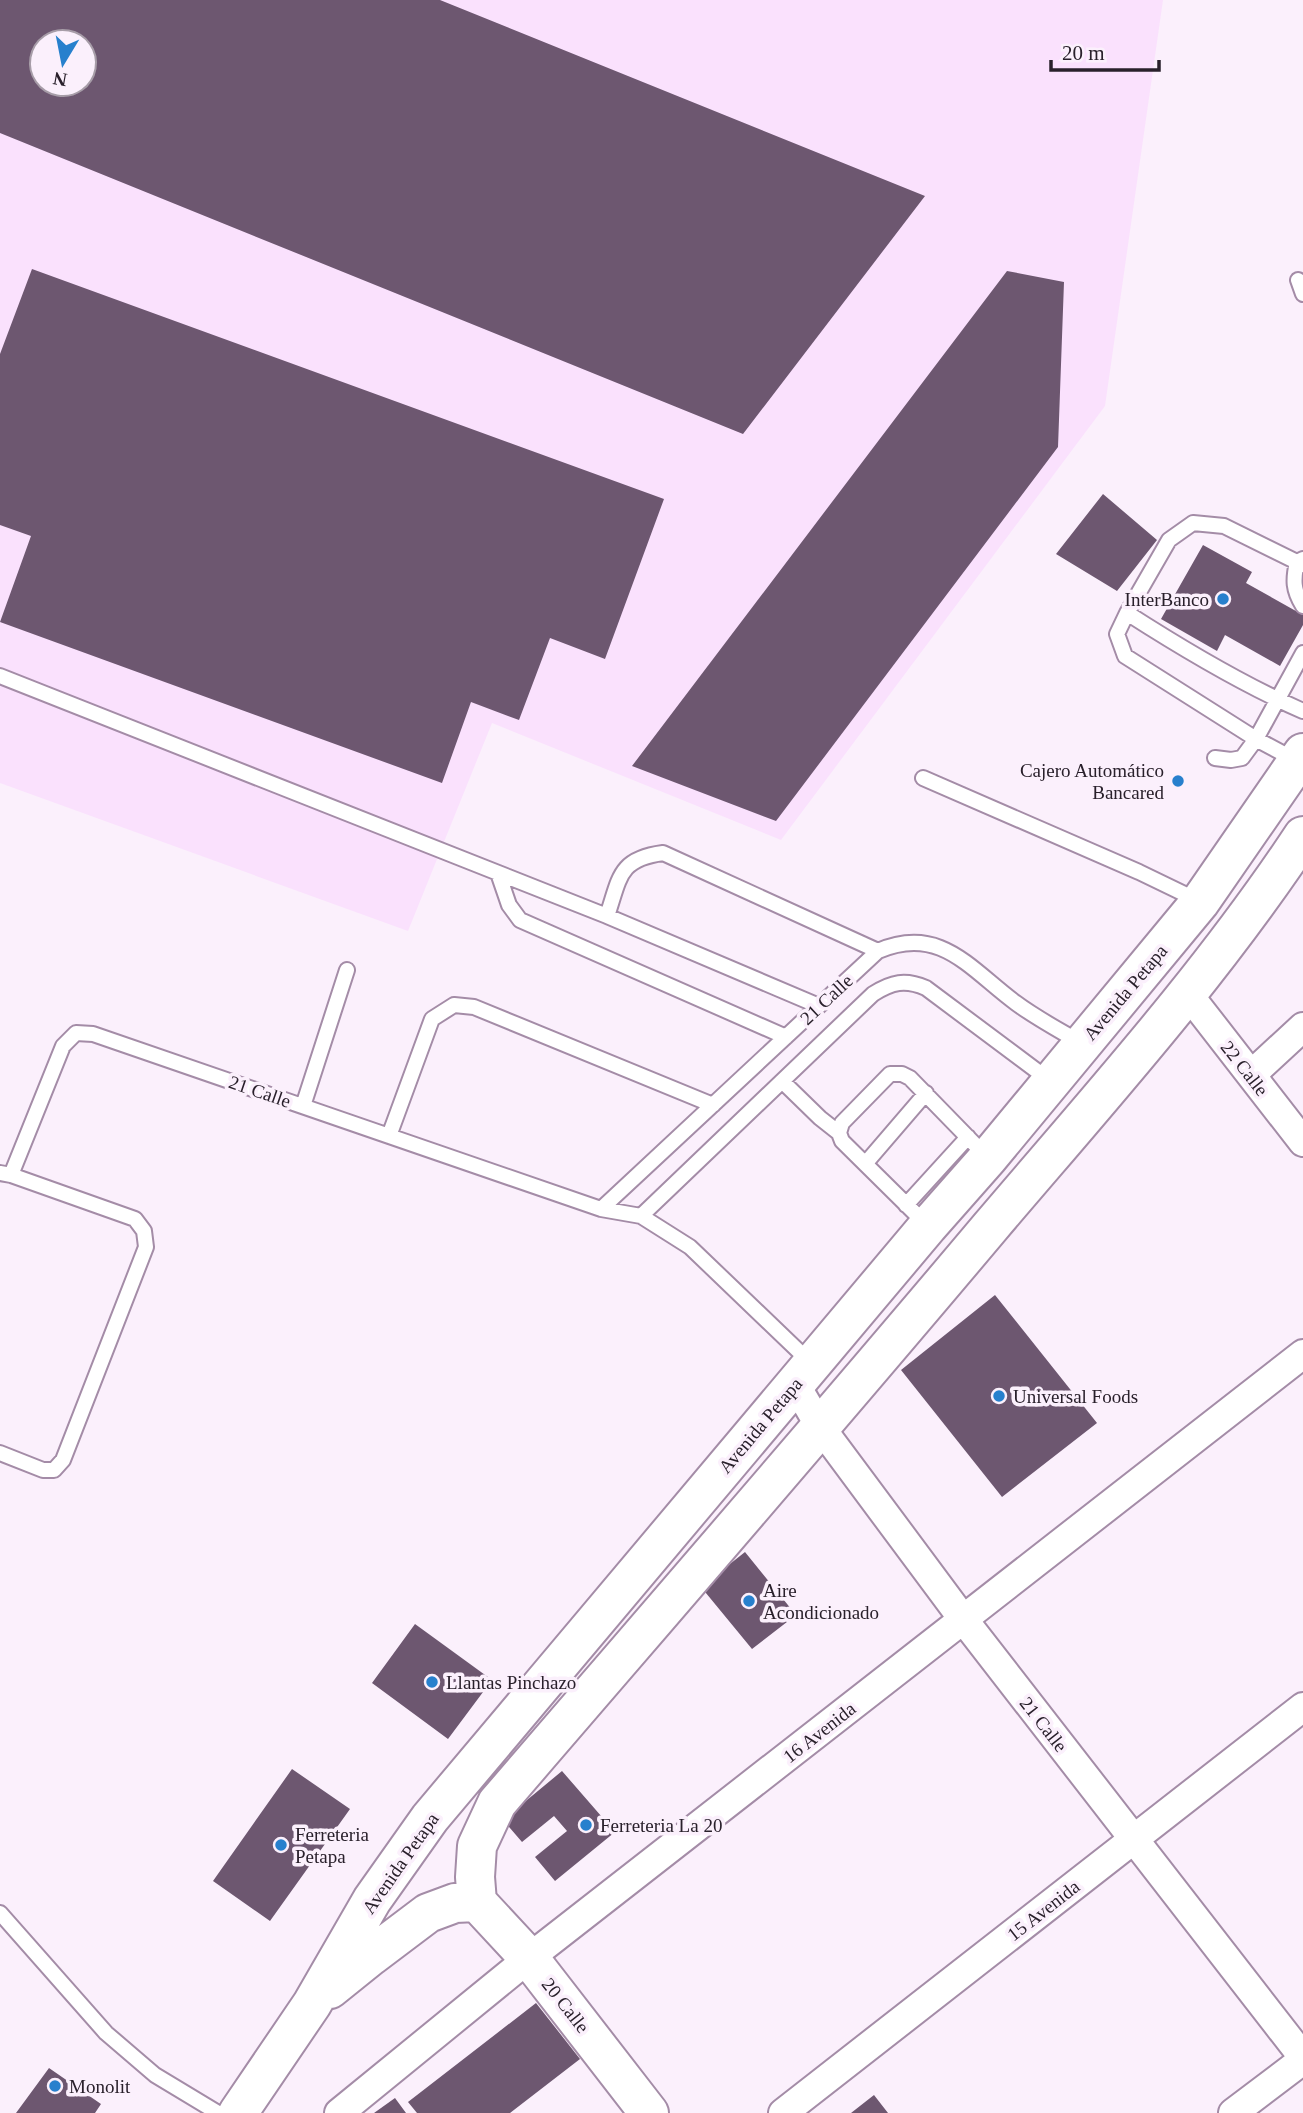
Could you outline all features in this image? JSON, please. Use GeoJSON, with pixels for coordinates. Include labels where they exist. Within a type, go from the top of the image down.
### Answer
{"type":"FeatureCollection","features":[{"type":"Feature","properties":{"kind":"main road","name":"Avenida Petapa"},"geometry":{"type":"LineString","coordinates":[[238,2113],[312,2004],[372,1900],[430,1818],[803,1374],[917,1215],[978,1147],[1050,1081],[1200,902],[1300,757]]}},
{"type":"Feature","properties":{"kind":"main road"},"geometry":{"type":"LineString","coordinates":[[312,2004],[371,1955],[428,1913],[455,1903],[477,1902],[477,1846],[497,1803],[821,1428],[1188,994],[1268,888],[1303,836]]}},
{"type":"Feature","properties":{"kind":"main road","name":"20 Calle"},"geometry":{"type":"LineString","coordinates":[[477,1902],[529,1958],[649,2113]]}},
{"type":"Feature","properties":{"kind":"street","name":"22 Calle"},"geometry":{"type":"LineString","coordinates":[[1188,994],[1303,1142]]}},
{"type":"Feature","properties":{"kind":"street"},"geometry":{"type":"LineString","coordinates":[[1251,1075],[1303,1027]]}},
{"type":"Feature","properties":{"kind":"street","name":"16 Avenida"},"geometry":{"type":"LineString","coordinates":[[339,2113],[529,1958],[1303,1354]]}},
{"type":"Feature","properties":{"kind":"street","name":"21 Calle"},"geometry":{"type":"LineString","coordinates":[[803,1374],[821,1428],[963,1619],[1303,2059]]}},
{"type":"Feature","properties":{"kind":"street","name":"15 Avenida"},"geometry":{"type":"LineString","coordinates":[[783,2113],[1303,1707]]}},
{"type":"Feature","properties":{"kind":"street"},"geometry":{"type":"LineString","coordinates":[[1233,2113],[1303,2059]]}},
{"type":"Feature","properties":{"kind":"lane"},"geometry":{"type":"LineString","coordinates":[[1300,757],[1256,739],[1125,656],[1117,634],[1126,613],[1169,540],[1193,523],[1224,526],[1301,562],[1293,584],[1303,606]]}},
{"type":"Feature","properties":{"kind":"lane"},"geometry":{"type":"LineString","coordinates":[[1126,613],[1185,649],[1303,711]]}},
{"type":"Feature","properties":{"kind":"lane"},"geometry":{"type":"LineString","coordinates":[[1214,758],[1242,758],[1256,739],[1303,653]]}},
{"type":"Feature","properties":{"kind":"lane"},"geometry":{"type":"LineString","coordinates":[[0,676],[607,916],[819,1006]]}},
{"type":"Feature","properties":{"kind":"lane"},"geometry":{"type":"LineString","coordinates":[[923,778],[1139,872],[1200,902]]}},
{"type":"Feature","properties":{"kind":"lane"},"geometry":{"type":"LineString","coordinates":[[607,916],[622,870],[643,856],[663,853],[878,951]]}},
{"type":"Feature","properties":{"kind":"lane"},"geometry":{"type":"LineString","coordinates":[[498,873],[509,905],[520,920],[786,1037]]}},
{"type":"Feature","properties":{"kind":"lane","name":"21 Calle"},"geometry":{"type":"LineString","coordinates":[[601,1209],[878,951],[905,942],[937,945],[953,953],[1018,1004],[1082,1044]]}},
{"type":"Feature","properties":{"kind":"lane"},"geometry":{"type":"LineString","coordinates":[[303,1106],[347,970]]}},
{"type":"Feature","properties":{"kind":"lane","name":"21 Calle"},"geometry":{"type":"LineString","coordinates":[[6,1174],[63,1046],[76,1033],[93,1034],[601,1209],[641,1216],[873,994],[887,985],[903,982],[926,988],[1050,1081]]}},
{"type":"Feature","properties":{"kind":"lane"},"geometry":{"type":"LineString","coordinates":[[389,1136],[432,1019],[454,1005],[474,1007],[713,1105]]}},
{"type":"Feature","properties":{"kind":"lane"},"geometry":{"type":"LineString","coordinates":[[839,1133],[842,1124],[890,1074],[902,1074],[911,1078],[978,1147]]}},
{"type":"Feature","properties":{"kind":"lane"},"geometry":{"type":"LineString","coordinates":[[782,1081],[839,1133],[842,1141],[917,1215]]}},
{"type":"Feature","properties":{"kind":"lane"},"geometry":{"type":"LineString","coordinates":[[865,1164],[926,1093]]}},
{"type":"Feature","properties":{"kind":"lane"},"geometry":{"type":"LineString","coordinates":[[0,1453],[43,1470],[54,1470],[63,1460],[146,1247],[144,1231],[135,1219],[6,1174]]}},
{"type":"Feature","properties":{"kind":"lane"},"geometry":{"type":"LineString","coordinates":[[641,1216],[691,1247],[803,1374]]}},
{"type":"Feature","properties":{"kind":"lane"},"geometry":{"type":"LineString","coordinates":[[0,1913],[106,2034],[155,2075],[218,2113]]}},
{"type":"Feature","properties":{"kind":"shaded area"},"geometry":{"type":"Polygon","coordinates":[[[0,0],[1163,0],[1105,406],[781,840],[492,723],[408,931],[0,783],[0,0]]]}},
{"type":"Feature","properties":{"kind":"building"},"geometry":{"type":"Polygon","coordinates":[[[0,0],[440,0],[925,196],[743,434],[0,133],[0,0]]]}},
{"type":"Feature","properties":{"kind":"building"},"geometry":{"type":"Polygon","coordinates":[[[32,269],[664,499],[605,659],[550,638],[519,720],[471,702],[442,783],[0,622],[31,536],[0,525],[0,354],[32,269]]]}},
{"type":"Feature","properties":{"kind":"building"},"geometry":{"type":"Polygon","coordinates":[[[1007,271],[1064,282],[1058,447],[776,821],[632,766],[1007,271]]]}},
{"type":"Feature","properties":{"kind":"building"},"geometry":{"type":"Polygon","coordinates":[[[1103,494],[1157,540],[1117,591],[1056,554],[1103,494]]]}},
{"type":"Feature","properties":{"kind":"building","name":"InterBanco"},"geometry":{"type":"Polygon","coordinates":[[[1203,545],[1252,572],[1246,583],[1303,615],[1303,625],[1280,666],[1225,635],[1217,651],[1161,619],[1203,545]]]}},
{"type":"Feature","properties":{"kind":"building","name":"Universal Foods"},"geometry":{"type":"Polygon","coordinates":[[[995,1295],[1097,1423],[1002,1497],[901,1370],[995,1295]]]}},
{"type":"Feature","properties":{"kind":"building","name":"Aire Acondicionado"},"geometry":{"type":"Polygon","coordinates":[[[745,1552],[796,1615],[752,1649],[701,1587],[745,1552]]]}},
{"type":"Feature","properties":{"kind":"building","name":"Llantas Pinchazo"},"geometry":{"type":"Polygon","coordinates":[[[415,1624],[492,1680],[448,1739],[372,1683],[415,1624]]]}},
{"type":"Feature","properties":{"kind":"building","name":"Ferreteria Petapa"},"geometry":{"type":"Polygon","coordinates":[[[292,1769],[350,1809],[270,1921],[213,1881],[292,1769]]]}},
{"type":"Feature","properties":{"kind":"building","name":"Ferreteria La 20"},"geometry":{"type":"Polygon","coordinates":[[[562,1771],[615,1832],[555,1881],[535,1857],[567,1831],[554,1816],[522,1842],[503,1820],[562,1771]]]}},
{"type":"Feature","properties":{"kind":"building"},"geometry":{"type":"Polygon","coordinates":[[[536,2003],[580,2059],[510,2113],[417,2113],[408,2102],[536,2003]]]}},
{"type":"Feature","properties":{"kind":"building","name":"Monolit"},"geometry":{"type":"Polygon","coordinates":[[[49,2068],[101,2104],[95,2113],[16,2113],[49,2068]]]}},
{"type":"Feature","properties":{"kind":"building"},"geometry":{"type":"Polygon","coordinates":[[[874,2095],[888,2113],[851,2113],[874,2095]]]}},
{"type":"Feature","properties":{"kind":"building"},"geometry":{"type":"Polygon","coordinates":[[[395,2098],[406,2113],[374,2113],[395,2098]]]}},
{"type":"Feature","properties":{"kind":"place","name":"InterBanco"},"geometry":{"type":"Point","coordinates":[1223,599]}},
{"type":"Feature","properties":{"kind":"place","name":"Cajero Automático Bancared"},"geometry":{"type":"Point","coordinates":[1178,781]}},
{"type":"Feature","properties":{"kind":"place","name":"Universal Foods"},"geometry":{"type":"Point","coordinates":[999,1396]}},
{"type":"Feature","properties":{"kind":"place","name":"Aire Acondicionado"},"geometry":{"type":"Point","coordinates":[749,1601]}},
{"type":"Feature","properties":{"kind":"place","name":"Llantas Pinchazo"},"geometry":{"type":"Point","coordinates":[432,1682]}},
{"type":"Feature","properties":{"kind":"place","name":"Ferreteria La 20"},"geometry":{"type":"Point","coordinates":[586,1825]}},
{"type":"Feature","properties":{"kind":"place","name":"Ferreteria Petapa"},"geometry":{"type":"Point","coordinates":[281,1845]}},
{"type":"Feature","properties":{"kind":"place","name":"Monolit"},"geometry":{"type":"Point","coordinates":[55,2086]}}]}
